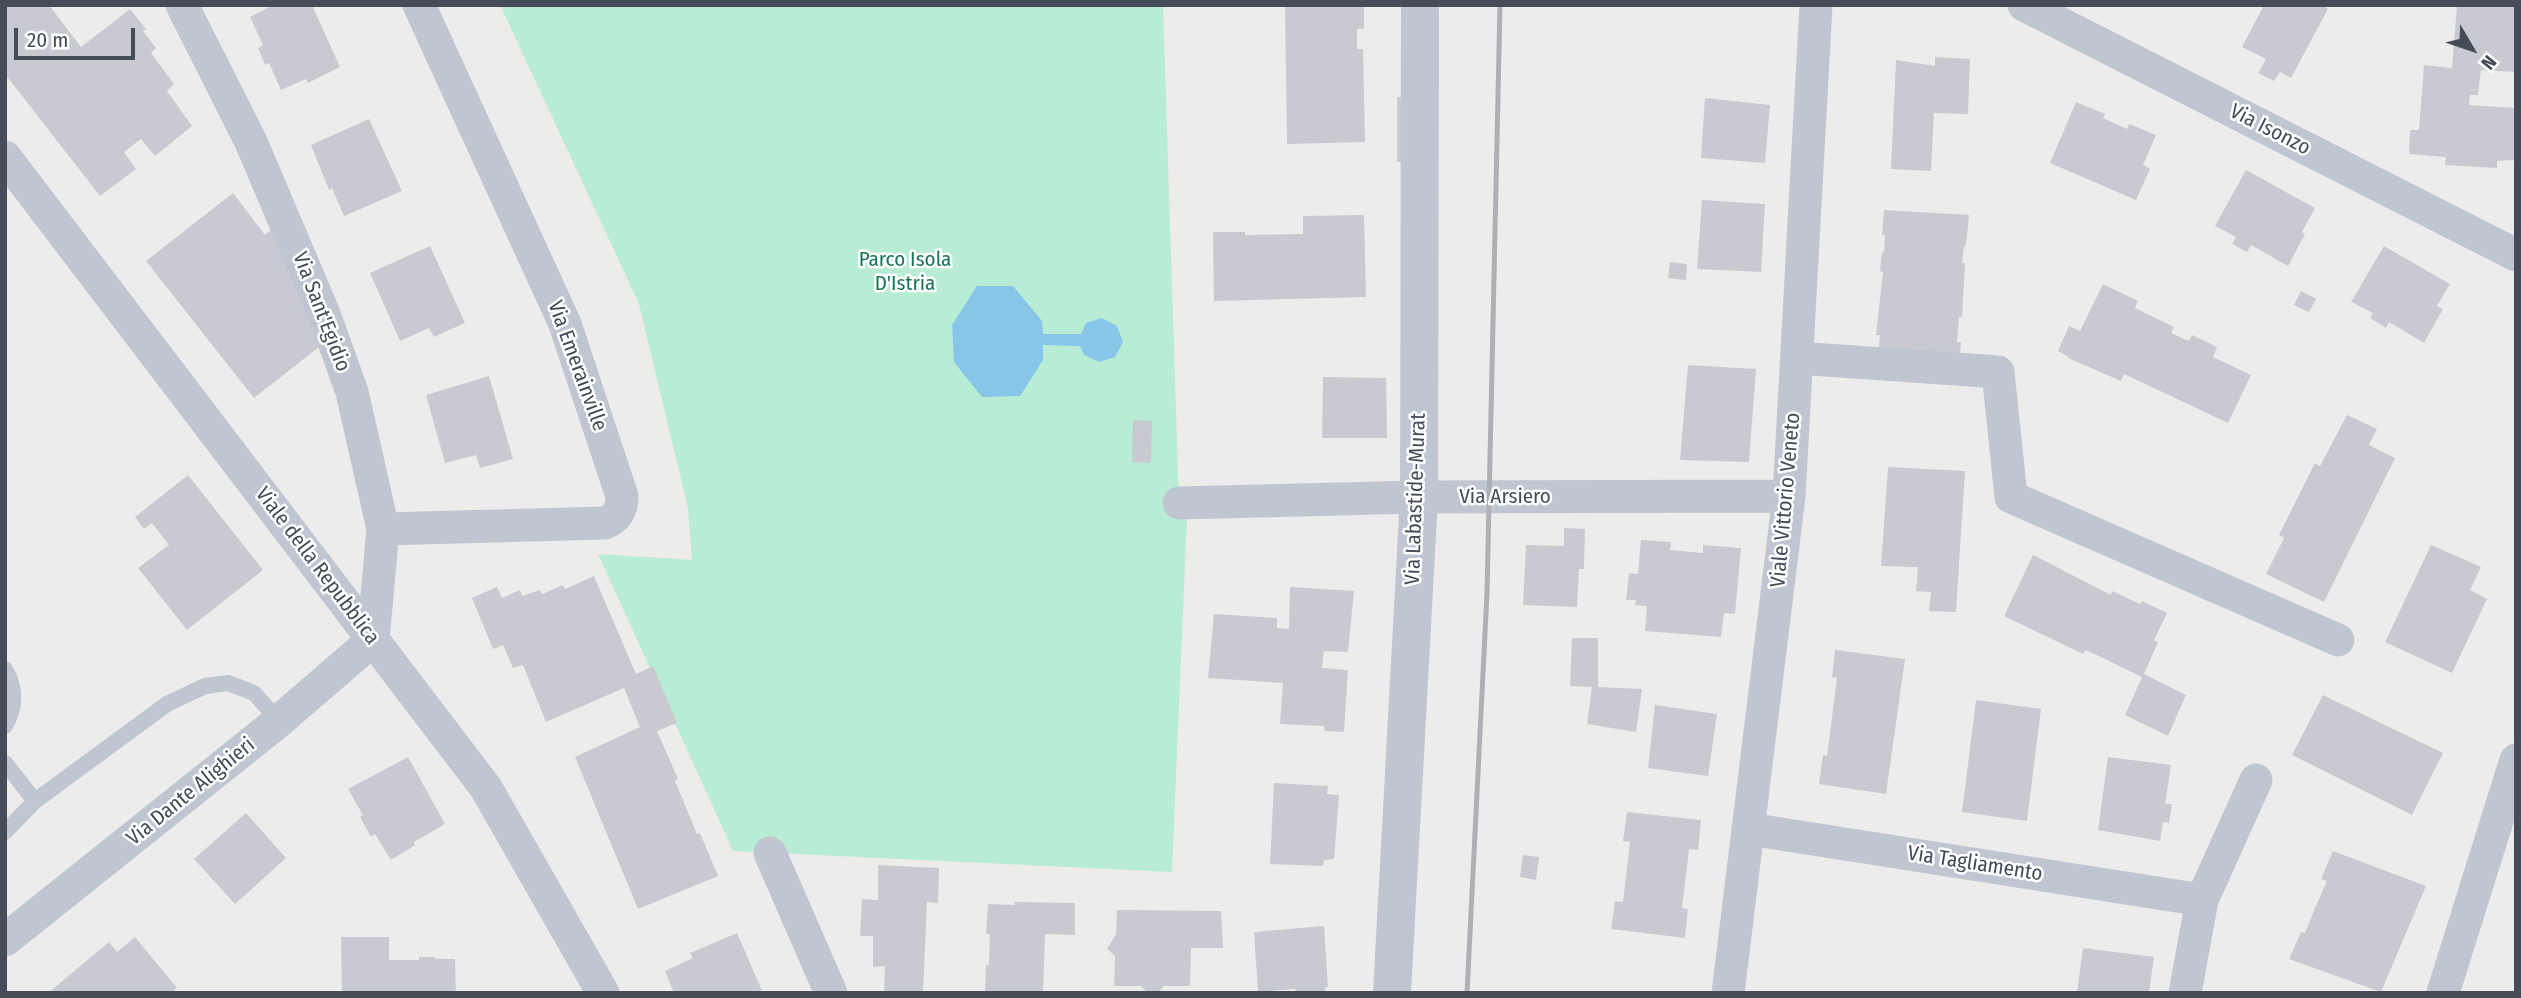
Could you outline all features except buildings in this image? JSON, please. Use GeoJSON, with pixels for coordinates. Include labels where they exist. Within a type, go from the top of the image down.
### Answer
{"type":"FeatureCollection","features":[{"type":"Feature","properties":{"kind":"street","name":"Via Sant'Egidio"},"geometry":{"type":"LineString","coordinates":[[182,5],[251,142],[324,314],[352,392],[383,529],[373,640]]}},
{"type":"Feature","properties":{"kind":"street","name":"Via Emerainville"},"geometry":{"type":"LineString","coordinates":[[383,529],[605,523],[617,516],[622,504],[622,496],[565,324],[419,5]]}},
{"type":"Feature","properties":{"kind":"street","name":"Via Labastide-Murat"},"geometry":{"type":"LineString","coordinates":[[1392,993],[1419,497],[1420,5]]}},
{"type":"Feature","properties":{"kind":"street","name":"Viale Vittorio Veneto"},"geometry":{"type":"LineString","coordinates":[[1728,993],[1789,496],[1816,5]]}},
{"type":"Feature","properties":{"kind":"street","name":"Via Isonzo"},"geometry":{"type":"LineString","coordinates":[[2024,5],[2516,255]]}},
{"type":"Feature","properties":{"kind":"street","name":"Viale della Repubblica"},"geometry":{"type":"LineString","coordinates":[[5,157],[486,788],[603,993]]}},
{"type":"Feature","properties":{"kind":"street"},"geometry":{"type":"LineString","coordinates":[[1797,358],[1998,372],[2011,497],[2338,640]]}},
{"type":"Feature","properties":{"kind":"street","name":"Via Arsiero"},"geometry":{"type":"LineString","coordinates":[[1180,503],[1419,497],[1789,496]]}},
{"type":"Feature","properties":{"kind":"street","name":"Via Dante Alighieri"},"geometry":{"type":"LineString","coordinates":[[5,940],[279,721],[373,640]]}},
{"type":"Feature","properties":{"kind":"street"},"geometry":{"type":"LineString","coordinates":[[2444,993],[2516,760]]}},
{"type":"Feature","properties":{"kind":"street"},"geometry":{"type":"LineString","coordinates":[[2185,993],[2202,900],[2256,780]]}},
{"type":"Feature","properties":{"kind":"street","name":"Via Tagliamento"},"geometry":{"type":"LineString","coordinates":[[1749,829],[2202,900]]}},
{"type":"Feature","properties":{"kind":"street"},"geometry":{"type":"LineString","coordinates":[[770,853],[831,993]]}},
{"type":"Feature","properties":{"kind":"lane"},"geometry":{"type":"LineString","coordinates":[[5,668],[11,679],[14,697],[11,715],[5,726]]}},
{"type":"Feature","properties":{"kind":"lane"},"geometry":{"type":"LineString","coordinates":[[5,832],[35,802],[167,704],[205,686],[228,683],[254,694],[279,721]]}},
{"type":"Feature","properties":{"kind":"lane"},"geometry":{"type":"LineString","coordinates":[[5,763],[35,802]]}},
{"type":"Feature","properties":{"kind":"green space","name":"Parco Isola D'Istria"},"geometry":{"type":"Polygon","coordinates":[[[500,5],[1163,5],[1179,503],[1187,518],[1172,872],[733,851],[598,554],[692,560],[688,509],[639,304],[500,5]]]}},
{"type":"Feature","properties":{"kind":"water"},"geometry":{"type":"Polygon","coordinates":[[[977,286],[1013,286],[1042,321],[1043,334],[1081,334],[1086,323],[1102,318],[1117,326],[1123,342],[1115,357],[1099,362],[1084,355],[1080,346],[1043,345],[1043,360],[1020,396],[982,397],[954,362],[952,325],[977,286]]]}},
{"type":"Feature","properties":{"kind":"railway"},"geometry":{"type":"LineString","coordinates":[[1467,993],[1487,593],[1500,5]]}}]}
